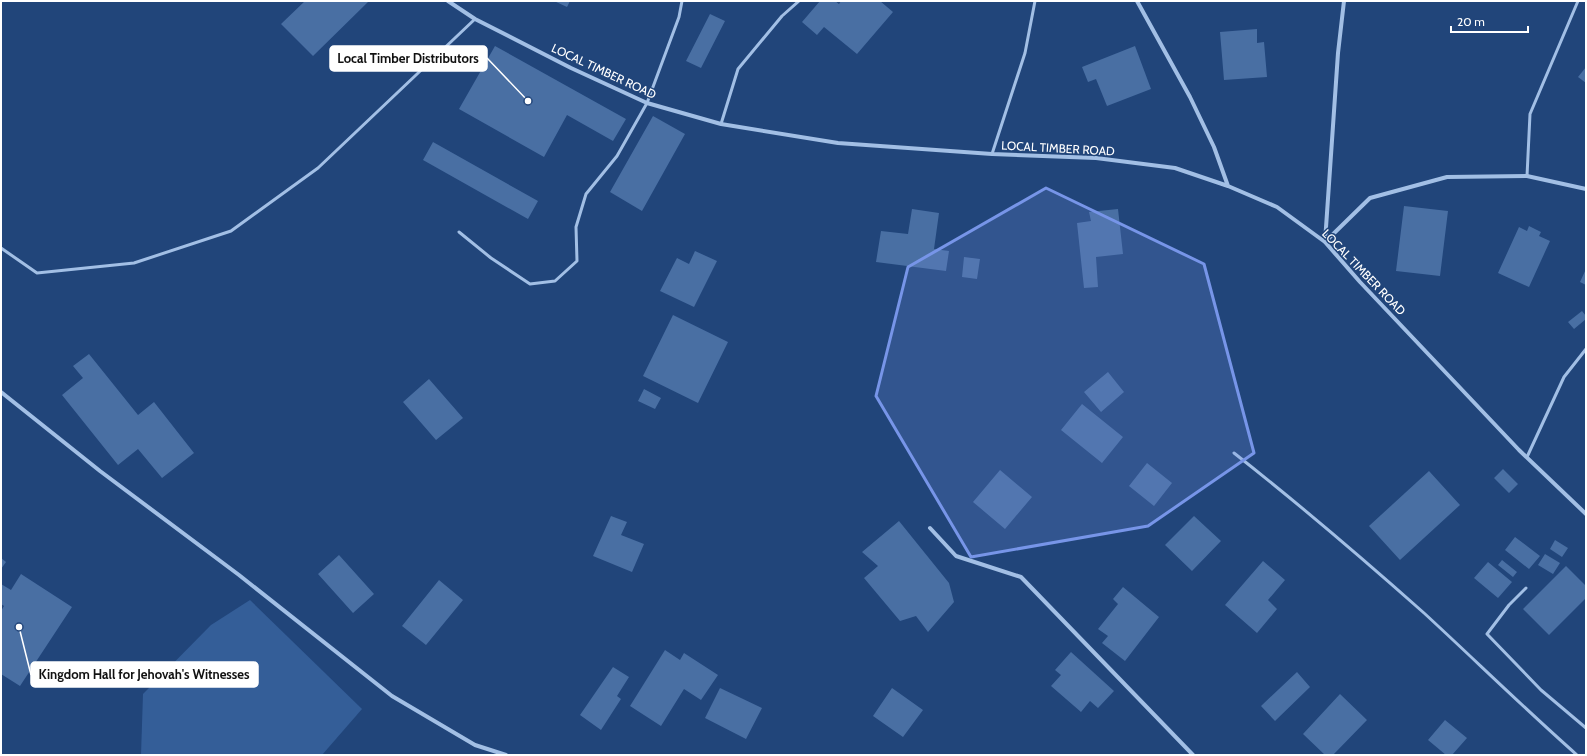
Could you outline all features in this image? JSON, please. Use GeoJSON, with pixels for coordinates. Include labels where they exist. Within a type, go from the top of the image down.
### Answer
{"type":"FeatureCollection","features":[{"type":"Feature","properties":{"kind":"street","name":"LOCAL TIMBER ROAD"},"geometry":{"type":"LineString","coordinates":[[448,1],[475,19],[571,68],[647,103],[721,124],[838,143],[992,154],[1096,158],[1175,168],[1228,186],[1277,207],[1325,242],[1360,282],[1527,457],[1586,514]]}},
{"type":"Feature","properties":{"kind":"street"},"geometry":{"type":"LineString","coordinates":[[1137,1],[1190,97],[1214,147],[1228,186]]}},
{"type":"Feature","properties":{"kind":"street"},"geometry":{"type":"LineString","coordinates":[[1325,242],[1338,53],[1344,1]]}},
{"type":"Feature","properties":{"kind":"street"},"geometry":{"type":"LineString","coordinates":[[1325,242],[1370,198],[1447,177],[1526,176],[1586,188]]}},
{"type":"Feature","properties":{"kind":"street"},"geometry":{"type":"LineString","coordinates":[[1,392],[100,471],[239,575],[392,696],[474,746],[506,755]]}},
{"type":"Feature","properties":{"kind":"street"},"geometry":{"type":"LineString","coordinates":[[930,528],[956,556],[1021,577],[1193,755]]}},
{"type":"Feature","properties":{"kind":"lane"},"geometry":{"type":"LineString","coordinates":[[459,232],[492,258],[530,284],[554,281],[577,261],[576,228],[586,194],[617,156],[647,103],[679,18],[682,1]]}},
{"type":"Feature","properties":{"kind":"lane"},"geometry":{"type":"LineString","coordinates":[[721,124],[738,70],[782,16],[799,1]]}},
{"type":"Feature","properties":{"kind":"lane"},"geometry":{"type":"LineString","coordinates":[[992,154],[1025,53],[1035,1]]}},
{"type":"Feature","properties":{"kind":"lane"},"geometry":{"type":"LineString","coordinates":[[1526,176],[1530,114],[1578,1]]}},
{"type":"Feature","properties":{"kind":"lane"},"geometry":{"type":"LineString","coordinates":[[1,248],[37,273],[134,263],[231,231],[318,168],[475,19]]}},
{"type":"Feature","properties":{"kind":"lane"},"geometry":{"type":"LineString","coordinates":[[1527,457],[1564,377],[1586,349]]}},
{"type":"Feature","properties":{"kind":"lane"},"geometry":{"type":"LineString","coordinates":[[1234,453],[1303,507],[1424,614],[1578,755]]}},
{"type":"Feature","properties":{"kind":"lane"},"geometry":{"type":"LineString","coordinates":[[1526,588],[1509,605],[1487,634],[1541,690],[1586,728]]}},
{"type":"Feature","properties":{"kind":"highlighted area"},"geometry":{"type":"Polygon","coordinates":[[[1046,188],[1204,264],[1254,453],[1148,526],[971,557],[876,396],[908,267],[1046,188]]]}},
{"type":"Feature","properties":{"kind":"shaded area"},"geometry":{"type":"Polygon","coordinates":[[[250,600],[362,709],[322,755],[141,755],[143,694],[211,625],[250,600]]]}},
{"type":"Feature","properties":{"kind":"building"},"geometry":{"type":"Polygon","coordinates":[[[305,1],[368,2],[313,56],[281,24],[305,1]]]}},
{"type":"Feature","properties":{"kind":"building"},"geometry":{"type":"Polygon","coordinates":[[[554,1],[570,1],[567,7],[554,1]]]}},
{"type":"Feature","properties":{"kind":"building"},"geometry":{"type":"Polygon","coordinates":[[[820,1],[835,1],[839,4],[841,1],[880,1],[893,12],[857,54],[824,27],[817,35],[802,22],[820,1]]]}},
{"type":"Feature","properties":{"kind":"building"},"geometry":{"type":"Polygon","coordinates":[[[710,14],[725,21],[701,68],[686,61],[710,14]]]}},
{"type":"Feature","properties":{"kind":"building"},"geometry":{"type":"Polygon","coordinates":[[[1257,29],[1257,43],[1264,42],[1267,77],[1224,80],[1220,32],[1257,29]]]}},
{"type":"Feature","properties":{"kind":"building"},"geometry":{"type":"Polygon","coordinates":[[[495,46],[626,119],[613,141],[567,115],[544,157],[459,109],[495,46]]]}},
{"type":"Feature","properties":{"kind":"building"},"geometry":{"type":"Polygon","coordinates":[[[1135,46],[1151,89],[1107,106],[1096,79],[1088,82],[1082,67],[1135,46]]]}},
{"type":"Feature","properties":{"kind":"building"},"geometry":{"type":"Polygon","coordinates":[[[1586,67],[1586,83],[1578,77],[1586,67]]]}},
{"type":"Feature","properties":{"kind":"building"},"geometry":{"type":"Polygon","coordinates":[[[653,116],[685,134],[642,211],[610,192],[653,116]]]}},
{"type":"Feature","properties":{"kind":"building"},"geometry":{"type":"Polygon","coordinates":[[[433,142],[538,201],[528,219],[423,160],[433,142]]]}},
{"type":"Feature","properties":{"kind":"building"},"geometry":{"type":"Polygon","coordinates":[[[1404,206],[1448,211],[1440,276],[1396,271],[1404,206]]]}},
{"type":"Feature","properties":{"kind":"building"},"geometry":{"type":"Polygon","coordinates":[[[912,209],[939,213],[934,249],[949,251],[946,271],[876,262],[881,231],[908,234],[912,209]]]}},
{"type":"Feature","properties":{"kind":"building"},"geometry":{"type":"Polygon","coordinates":[[[1118,209],[1123,254],[1096,257],[1098,287],[1084,288],[1077,223],[1091,221],[1089,212],[1118,209]]]}},
{"type":"Feature","properties":{"kind":"building"},"geometry":{"type":"Polygon","coordinates":[[[1529,226],[1541,232],[1539,236],[1550,241],[1529,287],[1498,273],[1519,227],[1527,231],[1529,226]]]}},
{"type":"Feature","properties":{"kind":"building"},"geometry":{"type":"Polygon","coordinates":[[[695,251],[717,261],[694,307],[660,291],[677,258],[689,264],[695,251]]]}},
{"type":"Feature","properties":{"kind":"building"},"geometry":{"type":"Polygon","coordinates":[[[964,257],[980,259],[977,279],[962,277],[964,257]]]}},
{"type":"Feature","properties":{"kind":"building"},"geometry":{"type":"Polygon","coordinates":[[[1586,269],[1586,285],[1580,282],[1586,269]]]}},
{"type":"Feature","properties":{"kind":"building"},"geometry":{"type":"Polygon","coordinates":[[[1582,311],[1586,316],[1586,319],[1574,329],[1568,322],[1582,311]]]}},
{"type":"Feature","properties":{"kind":"building"},"geometry":{"type":"Polygon","coordinates":[[[673,315],[728,342],[698,403],[643,376],[673,315]]]}},
{"type":"Feature","properties":{"kind":"building"},"geometry":{"type":"Polygon","coordinates":[[[89,354],[138,415],[154,402],[194,453],[162,478],[138,449],[118,465],[62,395],[83,378],[73,366],[89,354]]]}},
{"type":"Feature","properties":{"kind":"building"},"geometry":{"type":"Polygon","coordinates":[[[1108,372],[1124,392],[1101,412],[1084,392],[1108,372]]]}},
{"type":"Feature","properties":{"kind":"building"},"geometry":{"type":"Polygon","coordinates":[[[429,379],[463,418],[436,440],[403,402],[429,379]]]}},
{"type":"Feature","properties":{"kind":"building"},"geometry":{"type":"Polygon","coordinates":[[[644,389],[661,398],[655,409],[638,401],[644,389]]]}},
{"type":"Feature","properties":{"kind":"building"},"geometry":{"type":"Polygon","coordinates":[[[1082,404],[1123,437],[1102,463],[1061,430],[1082,404]]]}},
{"type":"Feature","properties":{"kind":"building"},"geometry":{"type":"Polygon","coordinates":[[[1147,463],[1172,483],[1154,506],[1129,486],[1147,463]]]}},
{"type":"Feature","properties":{"kind":"building"},"geometry":{"type":"Polygon","coordinates":[[[1503,469],[1518,484],[1509,493],[1494,478],[1503,469]]]}},
{"type":"Feature","properties":{"kind":"building"},"geometry":{"type":"Polygon","coordinates":[[[1000,470],[1032,497],[1005,529],[973,502],[1000,470]]]}},
{"type":"Feature","properties":{"kind":"building"},"geometry":{"type":"Polygon","coordinates":[[[1429,471],[1460,505],[1400,560],[1369,526],[1429,471]]]}},
{"type":"Feature","properties":{"kind":"building"},"geometry":{"type":"Polygon","coordinates":[[[611,516],[627,522],[621,535],[644,544],[632,572],[593,556],[611,516]]]}},
{"type":"Feature","properties":{"kind":"building"},"geometry":{"type":"Polygon","coordinates":[[[1194,516],[1221,541],[1192,571],[1165,545],[1194,516]]]}},
{"type":"Feature","properties":{"kind":"building"},"geometry":{"type":"Polygon","coordinates":[[[899,521],[949,583],[954,602],[928,632],[916,616],[900,621],[864,578],[878,566],[862,552],[899,521]]]}},
{"type":"Feature","properties":{"kind":"building"},"geometry":{"type":"Polygon","coordinates":[[[1515,537],[1540,556],[1529,569],[1505,550],[1515,537]]]}},
{"type":"Feature","properties":{"kind":"building"},"geometry":{"type":"Polygon","coordinates":[[[1555,540],[1568,548],[1562,557],[1550,549],[1555,540]]]}},
{"type":"Feature","properties":{"kind":"building"},"geometry":{"type":"Polygon","coordinates":[[[1545,554],[1560,563],[1553,574],[1538,565],[1545,554]]]}},
{"type":"Feature","properties":{"kind":"building"},"geometry":{"type":"Polygon","coordinates":[[[339,555],[374,594],[353,613],[318,574],[339,555]]]}},
{"type":"Feature","properties":{"kind":"building"},"geometry":{"type":"Polygon","coordinates":[[[1,558],[6,562],[1,569],[1,558]]]}},
{"type":"Feature","properties":{"kind":"building"},"geometry":{"type":"Polygon","coordinates":[[[1502,560],[1517,572],[1513,577],[1498,565],[1502,560]]]}},
{"type":"Feature","properties":{"kind":"building"},"geometry":{"type":"Polygon","coordinates":[[[1263,561],[1285,580],[1268,600],[1277,609],[1257,633],[1225,605],[1263,561]]]}},
{"type":"Feature","properties":{"kind":"building"},"geometry":{"type":"Polygon","coordinates":[[[1488,562],[1512,582],[1498,598],[1474,578],[1488,562]]]}},
{"type":"Feature","properties":{"kind":"building"},"geometry":{"type":"Polygon","coordinates":[[[1566,566],[1586,586],[1586,598],[1549,635],[1523,609],[1566,566]]]}},
{"type":"Feature","properties":{"kind":"building"},"geometry":{"type":"Polygon","coordinates":[[[21,574],[72,607],[20,686],[1,674],[1,611],[4,606],[1,604],[1,584],[11,590],[21,574]]]}},
{"type":"Feature","properties":{"kind":"building"},"geometry":{"type":"Polygon","coordinates":[[[439,580],[463,600],[426,645],[402,626],[439,580]]]}},
{"type":"Feature","properties":{"kind":"building"},"geometry":{"type":"Polygon","coordinates":[[[1123,587],[1159,617],[1125,661],[1102,643],[1108,636],[1098,629],[1118,604],[1113,599],[1123,587]]]}},
{"type":"Feature","properties":{"kind":"building"},"geometry":{"type":"Polygon","coordinates":[[[665,650],[680,660],[684,653],[718,675],[701,700],[684,689],[661,726],[630,706],[665,650]]]}},
{"type":"Feature","properties":{"kind":"building"},"geometry":{"type":"Polygon","coordinates":[[[1071,652],[1114,691],[1098,708],[1090,701],[1081,712],[1051,686],[1061,675],[1055,670],[1071,652]]]}},
{"type":"Feature","properties":{"kind":"building"},"geometry":{"type":"Polygon","coordinates":[[[613,667],[629,677],[617,696],[621,699],[601,730],[580,715],[613,667]]]}},
{"type":"Feature","properties":{"kind":"building"},"geometry":{"type":"Polygon","coordinates":[[[1297,672],[1310,687],[1275,721],[1261,706],[1297,672]]]}},
{"type":"Feature","properties":{"kind":"building"},"geometry":{"type":"Polygon","coordinates":[[[720,688],[762,708],[746,739],[705,718],[720,688]]]}},
{"type":"Feature","properties":{"kind":"building"},"geometry":{"type":"Polygon","coordinates":[[[892,688],[923,710],[903,737],[873,716],[892,688]]]}},
{"type":"Feature","properties":{"kind":"building"},"geometry":{"type":"Polygon","coordinates":[[[1340,694],[1367,720],[1333,755],[1325,755],[1303,734],[1340,694]]]}},
{"type":"Feature","properties":{"kind":"building"},"geometry":{"type":"Polygon","coordinates":[[[1445,720],[1467,738],[1452,755],[1446,755],[1428,740],[1445,720]]]}},
{"type":"Feature","properties":{"kind":"place","name":"Local Timber Distributors"},"geometry":{"type":"Point","coordinates":[528,101]}},
{"type":"Feature","properties":{"kind":"place","name":"Kingdom Hall for Jehovah's Witnesses"},"geometry":{"type":"Point","coordinates":[19,627]}}]}
